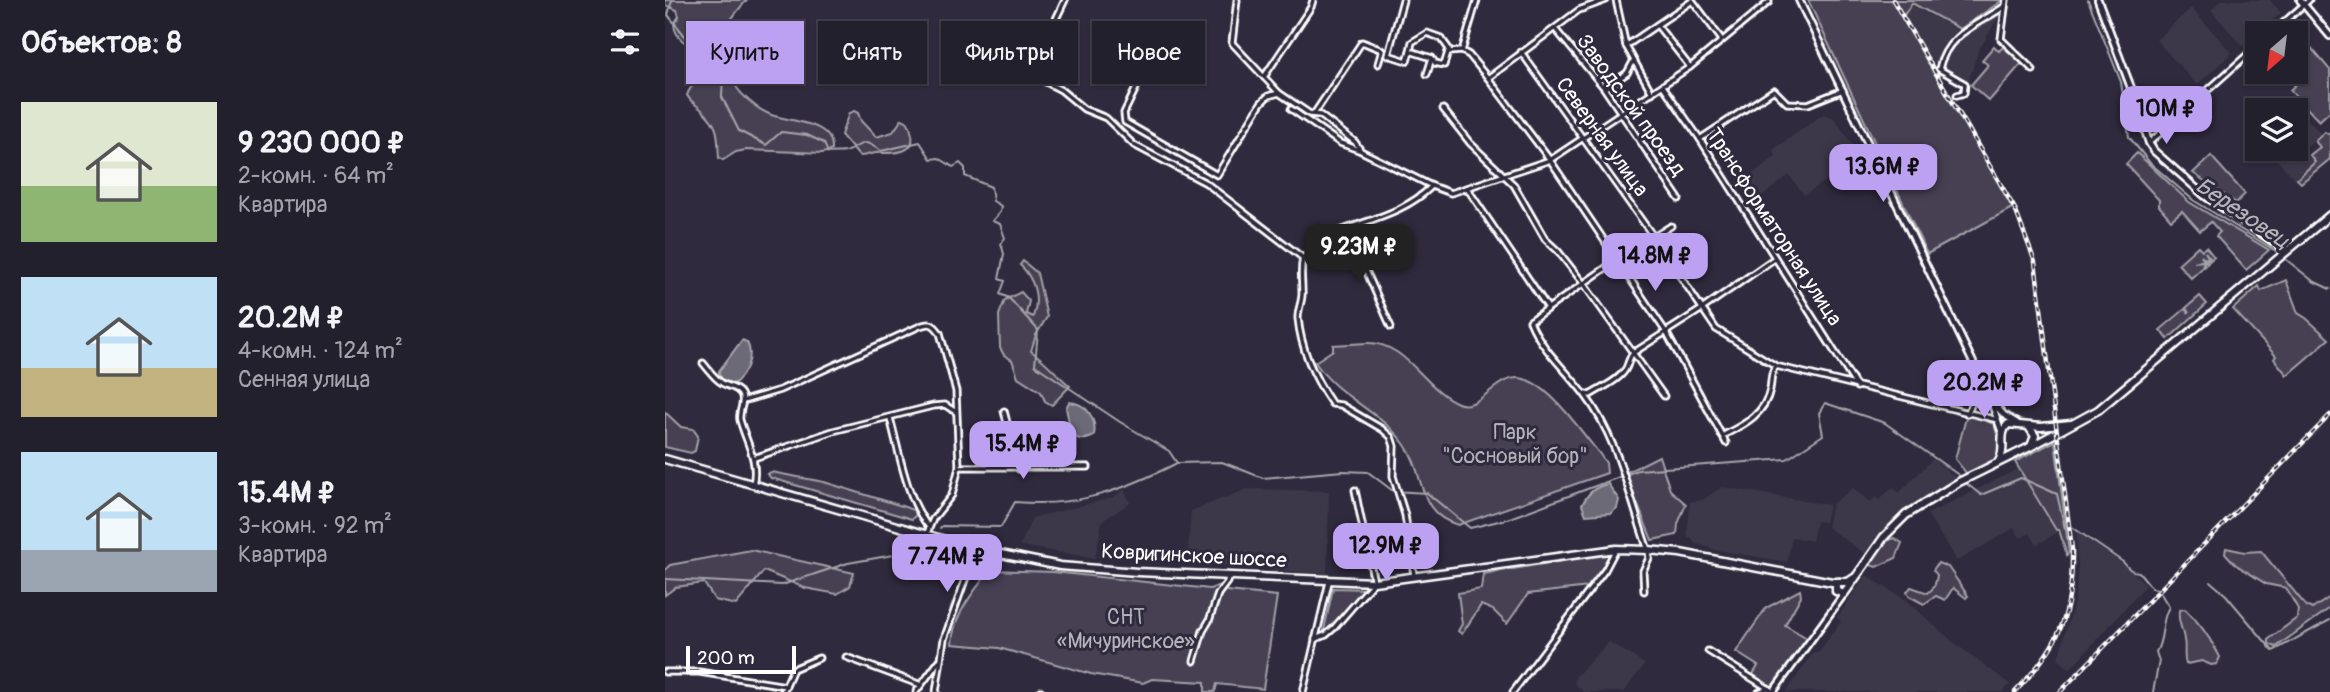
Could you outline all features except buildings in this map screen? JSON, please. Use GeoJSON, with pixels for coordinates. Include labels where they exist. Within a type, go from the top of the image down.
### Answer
{"type":"FeatureCollection","features":[{"type":"Feature","properties":{"kind":"main road"},"geometry":{"type":"LineString","coordinates":[[1841,588],[1854,578],[1884,537],[1906,515],[1948,488],[2022,452],[2105,405],[2330,215]]}},
{"type":"Feature","properties":{"kind":"main road"},"geometry":{"type":"LineString","coordinates":[[1997,464],[2004,451],[2003,437],[2008,424],[2054,427],[2076,423]]}},
{"type":"Feature","properties":{"kind":"main road"},"geometry":{"type":"LineString","coordinates":[[2029,426],[2035,436],[2031,447]]}},
{"type":"Feature","properties":{"kind":"main road"},"geometry":{"type":"LineString","coordinates":[[2003,437],[2012,449],[2022,452]]}},
{"type":"Feature","properties":{"kind":"main road"},"geometry":{"type":"LineString","coordinates":[[665,459],[753,484]]}},
{"type":"Feature","properties":{"kind":"main road","name":"Ковригинское шоссе"},"geometry":{"type":"LineString","coordinates":[[753,484],[912,529],[928,530],[976,549],[1060,566],[1374,582],[1616,550],[1648,550],[1681,553],[1826,581],[1841,588]]}},
{"type":"Feature","properties":{"kind":"street"},"geometry":{"type":"LineString","coordinates":[[1065,0],[1038,60],[1038,71],[1042,80],[1061,90],[1084,109],[1111,122],[1120,134],[1134,145],[1206,183],[1303,258]]}},
{"type":"Feature","properties":{"kind":"street"},"geometry":{"type":"LineString","coordinates":[[1237,0],[1232,43],[1279,93],[1310,114],[1320,115],[1355,142],[1361,150]]}},
{"type":"Feature","properties":{"kind":"street"},"geometry":{"type":"LineString","coordinates":[[1264,76],[1311,7],[1313,0]]}},
{"type":"Feature","properties":{"kind":"street"},"geometry":{"type":"LineString","coordinates":[[1403,0],[1388,55],[1407,61],[1412,42],[1427,33],[1441,38],[1449,49],[1444,65],[1410,51]]}},
{"type":"Feature","properties":{"kind":"street"},"geometry":{"type":"LineString","coordinates":[[1462,51],[1477,0]]}},
{"type":"Feature","properties":{"kind":"street"},"geometry":{"type":"LineString","coordinates":[[1488,78],[1521,52],[1556,30],[1579,10],[1606,0]]}},
{"type":"Feature","properties":{"kind":"street"},"geometry":{"type":"LineString","coordinates":[[1616,0],[1626,46],[1652,93]]}},
{"type":"Feature","properties":{"kind":"street"},"geometry":{"type":"LineString","coordinates":[[1626,46],[1692,0],[1722,41]]}},
{"type":"Feature","properties":{"kind":"street"},"geometry":{"type":"LineString","coordinates":[[1799,0],[1990,398],[2003,437]]}},
{"type":"Feature","properties":{"kind":"street"},"geometry":{"type":"LineString","coordinates":[[2006,0],[2001,39],[2033,70]]}},
{"type":"Feature","properties":{"kind":"street"},"geometry":{"type":"LineString","coordinates":[[2098,0],[2149,143],[2160,158],[2204,196],[2283,254]]}},
{"type":"Feature","properties":{"kind":"street"},"geometry":{"type":"LineString","coordinates":[[2284,21],[2302,2],[2309,0]]}},
{"type":"Feature","properties":{"kind":"street"},"geometry":{"type":"LineString","coordinates":[[1291,109],[1340,143],[1361,150],[1431,186],[1451,192],[1550,160],[1690,67],[1769,2]]}},
{"type":"Feature","properties":{"kind":"street"},"geometry":{"type":"LineString","coordinates":[[2302,2],[2330,36]]}},
{"type":"Feature","properties":{"kind":"street"},"geometry":{"type":"LineString","coordinates":[[1957,95],[1964,93],[1965,85],[1939,69],[1941,61],[1957,36],[2005,6]]}},
{"type":"Feature","properties":{"kind":"street"},"geometry":{"type":"LineString","coordinates":[[1657,25],[1690,67]]}},
{"type":"Feature","properties":{"kind":"street","name":"Заводской проезд"},"geometry":{"type":"LineString","coordinates":[[1556,30],[1604,88],[1679,199]]}},
{"type":"Feature","properties":{"kind":"street"},"geometry":{"type":"LineString","coordinates":[[1314,114],[1361,43],[1382,50],[1378,64]]}},
{"type":"Feature","properties":{"kind":"street"},"geometry":{"type":"LineString","coordinates":[[1448,52],[1462,51],[1469,55],[1550,160],[1666,332],[1726,443]]}},
{"type":"Feature","properties":{"kind":"street","name":"Северная улица"},"geometry":{"type":"LineString","coordinates":[[1521,52],[1584,137],[1716,329],[1776,366],[1998,420]]}},
{"type":"Feature","properties":{"kind":"street"},"geometry":{"type":"LineString","coordinates":[[2149,143],[2245,57]]}},
{"type":"Feature","properties":{"kind":"street"},"geometry":{"type":"LineString","coordinates":[[1427,74],[1432,58]]}},
{"type":"Feature","properties":{"kind":"street"},"geometry":{"type":"LineString","coordinates":[[1604,88],[1627,73],[1633,62]]}},
{"type":"Feature","properties":{"kind":"street"},"geometry":{"type":"LineString","coordinates":[[1137,86],[1125,113],[1125,122],[1217,175],[1261,103],[1268,96],[1279,93]]}},
{"type":"Feature","properties":{"kind":"street","name":"Трансформаторная улица"},"geometry":{"type":"LineString","coordinates":[[1663,86],[1700,139],[1857,387]]}},
{"type":"Feature","properties":{"kind":"street"},"geometry":{"type":"LineString","coordinates":[[1700,139],[1774,90],[1787,103],[1808,104],[1843,90]]}},
{"type":"Feature","properties":{"kind":"street"},"geometry":{"type":"LineString","coordinates":[[1443,109],[1470,143],[1505,175],[1545,239],[1558,251],[1664,396]]}},
{"type":"Feature","properties":{"kind":"street"},"geometry":{"type":"LineString","coordinates":[[1414,578],[1405,514],[1393,476],[1394,446],[1391,437],[1341,405],[1332,404],[1320,387],[1307,358],[1299,319],[1303,289],[1300,270],[1303,258],[1337,232],[1348,230],[1409,204],[1431,186]]}},
{"type":"Feature","properties":{"kind":"street"},"geometry":{"type":"LineString","coordinates":[[1467,188],[1548,308]]}},
{"type":"Feature","properties":{"kind":"street"},"geometry":{"type":"LineString","coordinates":[[1644,591],[1643,571],[1649,558],[1648,550],[1615,446],[1585,394],[1552,359],[1530,321],[1671,226]]}},
{"type":"Feature","properties":{"kind":"street"},"geometry":{"type":"LineString","coordinates":[[1348,230],[1391,327]]}},
{"type":"Feature","properties":{"kind":"street"},"geometry":{"type":"LineString","coordinates":[[1585,394],[1590,395],[1625,371],[1633,353],[1775,258]]}},
{"type":"Feature","properties":{"kind":"street"},"geometry":{"type":"LineString","coordinates":[[743,401],[780,390],[928,323],[936,326],[954,381],[959,467],[952,495],[936,514],[928,530]]}},
{"type":"Feature","properties":{"kind":"street"},"geometry":{"type":"LineString","coordinates":[[703,363],[721,383],[739,391],[743,401],[739,416],[747,444],[754,457],[756,473],[753,484]]}},
{"type":"Feature","properties":{"kind":"street"},"geometry":{"type":"LineString","coordinates":[[1724,435],[1756,416],[1762,409],[1767,401],[1772,371],[1776,366]]}},
{"type":"Feature","properties":{"kind":"street"},"geometry":{"type":"LineString","coordinates":[[1966,414],[1973,401],[1986,390]]}},
{"type":"Feature","properties":{"kind":"street"},"geometry":{"type":"LineString","coordinates":[[1990,398],[2004,415],[2018,423]]}},
{"type":"Feature","properties":{"kind":"street"},"geometry":{"type":"LineString","coordinates":[[754,457],[833,431],[940,404],[957,413]]}},
{"type":"Feature","properties":{"kind":"street"},"geometry":{"type":"LineString","coordinates":[[1004,411],[1019,469]]}},
{"type":"Feature","properties":{"kind":"street"},"geometry":{"type":"LineString","coordinates":[[890,418],[911,491],[928,530]]}},
{"type":"Feature","properties":{"kind":"street"},"geometry":{"type":"LineString","coordinates":[[959,467],[1088,467]]}},
{"type":"Feature","properties":{"kind":"street"},"geometry":{"type":"LineString","coordinates":[[1315,639],[1334,628],[1374,582],[1355,490]]}},
{"type":"Feature","properties":{"kind":"street"},"geometry":{"type":"LineString","coordinates":[[936,692],[944,639],[976,549]]}},
{"type":"Feature","properties":{"kind":"street"},"geometry":{"type":"LineString","coordinates":[[1513,692],[1605,570],[1616,550]]}},
{"type":"Feature","properties":{"kind":"street"},"geometry":{"type":"LineString","coordinates":[[1194,661],[1203,631],[1228,575]]}},
{"type":"Feature","properties":{"kind":"street"},"geometry":{"type":"LineString","coordinates":[[1303,692],[1329,580]]}},
{"type":"Feature","properties":{"kind":"street"},"geometry":{"type":"LineString","coordinates":[[1708,651],[1774,692],[1835,605],[1841,588]]}},
{"type":"Feature","properties":{"kind":"street"},"geometry":{"type":"LineString","coordinates":[[846,657],[921,685]]}},
{"type":"Feature","properties":{"kind":"street"},"geometry":{"type":"LineString","coordinates":[[783,692],[793,669],[819,658]]}},
{"type":"Feature","properties":{"kind":"street"},"geometry":{"type":"LineString","coordinates":[[916,692],[941,660]]}},
{"type":"Feature","properties":{"kind":"street"},"geometry":{"type":"LineString","coordinates":[[665,672],[699,672],[786,686]]}},
{"type":"Feature","properties":{"kind":"street"},"geometry":{"type":"LineString","coordinates":[[1759,692],[1768,688]]}},
{"type":"Feature","properties":{"kind":"shaded area"},"geometry":{"type":"Polygon","coordinates":[[[2222,0],[2270,0],[2281,13],[2272,21],[2245,21],[2245,43],[2242,46],[2211,10],[2222,0]]]}},
{"type":"Feature","properties":{"kind":"shaded area"},"geometry":{"type":"Polygon","coordinates":[[[1911,5],[1958,30],[1993,10],[2000,15],[1978,51],[1967,86],[1941,74],[1904,16],[1911,5]]]}},
{"type":"Feature","properties":{"kind":"shaded area"},"geometry":{"type":"Polygon","coordinates":[[[2191,8],[2232,53],[2197,85],[2156,40],[2191,8]]]}},
{"type":"Feature","properties":{"kind":"shaded area"},"geometry":{"type":"Polygon","coordinates":[[[1823,114],[1834,118],[1862,158],[1804,195],[1789,175],[1752,204],[1739,184],[1776,156],[1773,150],[1823,114]]]}},
{"type":"Feature","properties":{"kind":"shaded area"},"geometry":{"type":"Polygon","coordinates":[[[2308,120],[2321,134],[2308,146],[2308,120]]]}},
{"type":"Feature","properties":{"kind":"shaded area"},"geometry":{"type":"Polygon","coordinates":[[[2308,155],[2314,162],[2295,179],[2278,161],[2308,161],[2308,155]]]}},
{"type":"Feature","properties":{"kind":"shaded area"},"geometry":{"type":"Polygon","coordinates":[[[742,340],[747,342],[749,360],[745,371],[733,385],[721,379],[719,371],[742,340]]]}},
{"type":"Feature","properties":{"kind":"shaded area"},"geometry":{"type":"Polygon","coordinates":[[[1069,402],[1081,405],[1089,413],[1094,424],[1094,436],[1080,439],[1072,433],[1066,408],[1069,402]]]}},
{"type":"Feature","properties":{"kind":"shaded area"},"geometry":{"type":"Polygon","coordinates":[[[1933,459],[1959,480],[1903,514],[1868,556],[1827,527],[1832,504],[1853,488],[1870,502],[1876,497],[1879,500],[1893,487],[1899,493],[1933,459]]]}},
{"type":"Feature","properties":{"kind":"shaded area"},"geometry":{"type":"Polygon","coordinates":[[[2018,469],[2056,533],[2037,545],[2030,533],[2020,538],[2014,528],[1957,561],[1927,514],[2018,469]]]}},
{"type":"Feature","properties":{"kind":"shaded area"},"geometry":{"type":"Polygon","coordinates":[[[1608,484],[1619,500],[1617,508],[1611,513],[1586,515],[1582,505],[1587,497],[1595,489],[1608,484]]]}},
{"type":"Feature","properties":{"kind":"shaded area"},"geometry":{"type":"Polygon","coordinates":[[[1722,487],[1829,505],[1825,522],[1816,521],[1812,541],[1792,537],[1787,562],[1716,550],[1694,543],[1694,540],[1687,536],[1690,502],[1702,500],[1722,487]]]}},
{"type":"Feature","properties":{"kind":"shaded area"},"geometry":{"type":"Polygon","coordinates":[[[1124,489],[1130,503],[1102,521],[1095,558],[1020,546],[1032,518],[1112,498],[1124,489]]]}},
{"type":"Feature","properties":{"kind":"shaded area"},"geometry":{"type":"Polygon","coordinates":[[[1247,489],[1329,491],[1327,574],[1187,563],[1191,511],[1247,489]]]}},
{"type":"Feature","properties":{"kind":"shaded area"},"geometry":{"type":"Polygon","coordinates":[[[2076,531],[2132,571],[2146,585],[2070,669],[2058,659],[2075,600],[2078,567],[2076,531]]]}},
{"type":"Feature","properties":{"kind":"shaded area"},"geometry":{"type":"Polygon","coordinates":[[[1866,575],[1907,601],[1953,642],[2010,684],[2003,692],[1786,692],[1814,652],[1818,653],[1841,621],[1837,618],[1866,575]]]}},
{"type":"Feature","properties":{"kind":"shaded area"},"geometry":{"type":"Polygon","coordinates":[[[1609,642],[1645,664],[1624,692],[1584,692],[1574,683],[1576,676],[1609,642]]]}},
{"type":"Feature","properties":{"kind":"green space"},"geometry":{"type":"Polygon","coordinates":[[[665,0],[747,0],[730,21],[686,21],[686,43],[675,29],[674,24],[679,16],[677,10],[665,5],[665,0]]]}},
{"type":"Feature","properties":{"kind":"green space"},"geometry":{"type":"Polygon","coordinates":[[[1808,0],[2000,0],[1960,29],[1912,3],[1902,18],[1970,128],[2012,208],[1927,254],[1808,0]]]}},
{"type":"Feature","properties":{"kind":"green space"},"geometry":{"type":"Polygon","coordinates":[[[2308,44],[2330,70],[2330,111],[2319,121],[2308,109],[2308,98],[2297,98],[2290,90],[2296,84],[2308,84],[2308,44]]]}},
{"type":"Feature","properties":{"kind":"green space"},"geometry":{"type":"Polygon","coordinates":[[[1994,46],[1999,51],[2003,47],[2022,63],[1989,101],[1971,85],[1988,65],[1982,60],[1994,46]]]}},
{"type":"Feature","properties":{"kind":"green space"},"geometry":{"type":"Polygon","coordinates":[[[694,84],[735,84],[750,102],[769,114],[808,124],[825,133],[831,140],[832,150],[823,153],[746,150],[736,152],[723,160],[719,158],[717,133],[713,123],[690,100],[687,95],[694,84]]]}},
{"type":"Feature","properties":{"kind":"green space"},"geometry":{"type":"Polygon","coordinates":[[[854,111],[876,137],[893,132],[902,119],[906,121],[911,131],[911,145],[902,151],[859,156],[841,135],[849,113],[854,111]]]}},
{"type":"Feature","properties":{"kind":"green space"},"geometry":{"type":"Polygon","coordinates":[[[2325,132],[2330,133],[2330,159],[2301,183],[2297,179],[2315,162],[2310,155],[2320,147],[2315,141],[2325,132]]]}},
{"type":"Feature","properties":{"kind":"green space"},"geometry":{"type":"Polygon","coordinates":[[[2137,153],[2189,202],[2269,250],[2246,270],[2216,236],[2220,232],[2211,222],[2200,231],[2182,211],[2171,220],[2159,206],[2159,200],[2126,164],[2137,153]]]}},
{"type":"Feature","properties":{"kind":"green space"},"geometry":{"type":"Polygon","coordinates":[[[2211,156],[2245,194],[2236,203],[2193,173],[2211,156]]]}},
{"type":"Feature","properties":{"kind":"green space"},"geometry":{"type":"Polygon","coordinates":[[[2198,246],[2202,250],[2206,247],[2214,257],[2206,261],[2208,263],[2202,268],[2205,261],[2210,258],[2205,252],[2208,257],[2205,259],[2201,255],[2204,260],[2194,262],[2204,261],[2201,269],[2191,278],[2178,264],[2198,246]]]}},
{"type":"Feature","properties":{"kind":"green space"},"geometry":{"type":"Polygon","coordinates":[[[1023,261],[1037,273],[1047,317],[1036,335],[1031,351],[1070,386],[1052,405],[1045,401],[1041,392],[1018,377],[1012,360],[1004,355],[1000,348],[999,315],[1005,300],[1021,292],[1029,301],[1026,314],[1033,317],[1035,310],[1036,296],[1029,276],[1020,265],[1023,261]]]}},
{"type":"Feature","properties":{"kind":"green space"},"geometry":{"type":"Polygon","coordinates":[[[2286,280],[2298,313],[2329,339],[2287,375],[2274,359],[2276,356],[2233,309],[2259,286],[2261,291],[2286,280]]]}},
{"type":"Feature","properties":{"kind":"green space"},"geometry":{"type":"Polygon","coordinates":[[[2200,296],[2207,304],[2168,339],[2160,330],[2185,309],[2189,313],[2186,308],[2200,296]]]}},
{"type":"Feature","properties":{"kind":"green space","name":"Парк \"Сосновый бор\""},"geometry":{"type":"Polygon","coordinates":[[[1367,343],[1393,350],[1435,388],[1466,405],[1514,378],[1535,384],[1555,400],[1575,422],[1606,463],[1607,473],[1458,525],[1444,519],[1428,502],[1412,456],[1405,445],[1383,422],[1335,385],[1315,362],[1333,350],[1333,345],[1367,343]]]}},
{"type":"Feature","properties":{"kind":"green space"},"geometry":{"type":"Polygon","coordinates":[[[665,412],[681,427],[693,429],[698,436],[695,451],[691,453],[665,447],[665,412]]]}},
{"type":"Feature","properties":{"kind":"green space"},"geometry":{"type":"Polygon","coordinates":[[[1967,414],[1994,424],[1999,441],[1999,458],[1967,474],[1955,459],[1967,414]]]}},
{"type":"Feature","properties":{"kind":"green space"},"geometry":{"type":"Polygon","coordinates":[[[2055,441],[2069,553],[2067,555],[2059,530],[2056,530],[2015,462],[2055,441]]]}},
{"type":"Feature","properties":{"kind":"green space"},"geometry":{"type":"Polygon","coordinates":[[[1659,456],[1670,490],[1686,504],[1678,524],[1677,535],[1652,540],[1625,473],[1659,456]]]}},
{"type":"Feature","properties":{"kind":"green space"},"geometry":{"type":"Polygon","coordinates":[[[771,472],[824,482],[902,506],[917,514],[912,519],[771,478],[767,474],[771,472]]]}},
{"type":"Feature","properties":{"kind":"green space"},"geometry":{"type":"Polygon","coordinates":[[[1894,538],[1902,543],[1896,558],[1876,567],[1868,564],[1883,543],[1894,538]]]}},
{"type":"Feature","properties":{"kind":"green space"},"geometry":{"type":"Polygon","coordinates":[[[2226,548],[2245,552],[2261,551],[2306,606],[2312,609],[2330,597],[2330,608],[2276,647],[2269,644],[2269,639],[2297,618],[2298,609],[2286,588],[2266,584],[2235,564],[2225,553],[2226,548]]]}},
{"type":"Feature","properties":{"kind":"green space"},"geometry":{"type":"Polygon","coordinates":[[[751,550],[854,573],[850,586],[837,594],[805,588],[764,571],[736,605],[715,600],[704,583],[676,587],[665,595],[665,570],[670,565],[751,550]]]}},
{"type":"Feature","properties":{"kind":"green space"},"geometry":{"type":"Polygon","coordinates":[[[1609,553],[1610,557],[1589,587],[1528,594],[1507,624],[1493,610],[1481,605],[1462,634],[1458,631],[1462,624],[1458,593],[1481,589],[1483,574],[1609,553]]]}},
{"type":"Feature","properties":{"kind":"green space"},"geometry":{"type":"Polygon","coordinates":[[[1938,563],[1948,567],[1968,596],[1966,598],[1953,588],[1945,600],[1936,596],[1924,604],[1909,596],[1907,592],[1911,587],[1928,593],[1932,589],[1937,575],[1933,570],[1938,563]]]}},
{"type":"Feature","properties":{"kind":"green space","name":"СНТ «Мичуринское»"},"geometry":{"type":"Polygon","coordinates":[[[990,570],[1053,572],[1210,589],[1220,585],[1227,591],[1277,596],[1263,689],[1217,684],[1215,692],[1205,692],[1205,682],[1152,679],[1143,683],[1091,674],[999,648],[952,644],[960,614],[990,570]]]}},
{"type":"Feature","properties":{"kind":"green space"},"geometry":{"type":"Polygon","coordinates":[[[1333,588],[1366,589],[1329,630],[1324,630],[1333,588]]]}},
{"type":"Feature","properties":{"kind":"green space"},"geometry":{"type":"Polygon","coordinates":[[[1800,590],[1801,596],[1785,625],[1807,638],[1773,689],[1752,676],[1758,666],[1736,652],[1766,608],[1800,590]]]}},
{"type":"Feature","properties":{"kind":"green space"},"geometry":{"type":"Polygon","coordinates":[[[2185,609],[2213,644],[2220,657],[2217,664],[2211,665],[2202,661],[2186,664],[2185,643],[2179,621],[2179,610],[2185,609]]]}},
{"type":"Feature","properties":{"kind":"waterway"},"geometry":{"type":"LineString","coordinates":[[672,0],[668,15],[689,41],[695,56],[712,63],[723,72],[722,97],[739,131],[766,145],[781,132],[807,135],[824,143],[828,153],[845,152],[862,143],[881,151],[920,142],[931,159],[939,158],[953,167],[960,163],[965,168],[965,176],[991,187],[993,201],[1001,206],[1000,212],[992,221],[1000,224],[1005,238],[1001,243],[1004,254],[999,279],[1005,281],[1000,294],[1009,298],[1038,330],[1035,365],[1169,451],[1177,463],[1222,462],[1263,478],[1343,471],[1368,472],[1393,491],[1427,493],[1470,528],[1507,519],[1638,470],[1787,459],[1823,435],[1819,413],[1825,403],[1885,423],[1960,476]]}},
{"type":"Feature","properties":{"kind":"waterway","name":"Березовец"},"geometry":{"type":"LineString","coordinates":[[2088,0],[2121,82],[2129,137],[2150,163],[2193,200],[2279,253]]}},
{"type":"Feature","properties":{"kind":"waterway","name":"Березовец"},"geometry":{"type":"LineString","coordinates":[[2283,257],[2313,281],[2330,289]]}},
{"type":"Feature","properties":{"kind":"waterway"},"geometry":{"type":"LineString","coordinates":[[940,528],[1001,527],[1015,502],[1059,502],[1099,495],[1177,463]]}},
{"type":"Feature","properties":{"kind":"waterway"},"geometry":{"type":"LineString","coordinates":[[1967,484],[1981,495],[2021,478],[2057,494],[2065,529]]}},
{"type":"Feature","properties":{"kind":"waterway"},"geometry":{"type":"LineString","coordinates":[[2072,527],[2130,569],[2139,572],[2152,588],[2158,589],[2169,607],[2156,652],[2159,661],[2153,692]]}},
{"type":"Feature","properties":{"kind":"waterway"},"geometry":{"type":"LineString","coordinates":[[665,579],[782,585],[848,563],[933,550]]}},
{"type":"Feature","properties":{"kind":"waterway"},"geometry":{"type":"LineString","coordinates":[[2211,582],[2226,595],[2273,651],[2330,620]]}},
{"type":"Feature","properties":{"kind":"railway"},"geometry":{"type":"LineString","coordinates":[[1893,0],[2015,209],[2035,262],[2072,549],[2072,572],[2061,628],[2043,659],[2015,692]]}},
{"type":"Feature","properties":{"kind":"railway"},"geometry":{"type":"LineString","coordinates":[[2060,692],[2330,415]]}}]}
